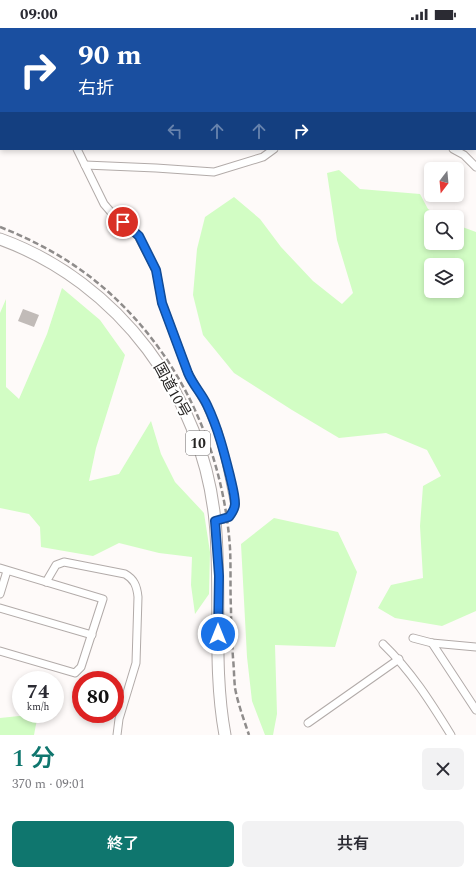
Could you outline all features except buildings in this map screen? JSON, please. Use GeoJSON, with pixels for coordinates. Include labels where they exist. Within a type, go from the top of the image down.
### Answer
{"type":"FeatureCollection","features":[{"type":"Feature","properties":{"kind":"highway","name":"国道10号"},"geometry":{"type":"LineString","coordinates":[[0,239],[21,247],[44,259],[87,287],[117,313],[144,344],[167,378],[189,420],[198,442],[209,482],[215,521],[219,576],[218,677],[224,735]]}},
{"type":"Feature","properties":{"kind":"street"},"geometry":{"type":"LineString","coordinates":[[78,150],[107,208],[137,234],[155,266],[162,303],[188,373],[207,406],[218,432],[235,505],[229,517],[215,521]]}},
{"type":"Feature","properties":{"kind":"street"},"geometry":{"type":"LineString","coordinates":[[85,165],[148,167],[214,172],[263,157],[273,150]]}},
{"type":"Feature","properties":{"kind":"street"},"geometry":{"type":"LineString","coordinates":[[455,150],[464,155],[476,167]]}},
{"type":"Feature","properties":{"kind":"street"},"geometry":{"type":"LineString","coordinates":[[46,582],[56,565],[64,562],[124,574],[132,579],[136,586],[138,597],[136,663],[117,735]]}},
{"type":"Feature","properties":{"kind":"street"},"geometry":{"type":"LineString","coordinates":[[0,594],[3,570],[103,599],[81,668],[75,673],[0,650]]}},
{"type":"Feature","properties":{"kind":"street"},"geometry":{"type":"LineString","coordinates":[[0,608],[92,635]]}},
{"type":"Feature","properties":{"kind":"street"},"geometry":{"type":"LineString","coordinates":[[413,638],[432,643],[476,647]]}},
{"type":"Feature","properties":{"kind":"street"},"geometry":{"type":"LineString","coordinates":[[432,643],[476,710]]}},
{"type":"Feature","properties":{"kind":"street"},"geometry":{"type":"LineString","coordinates":[[382,644],[399,659],[427,696],[451,735]]}},
{"type":"Feature","properties":{"kind":"street"},"geometry":{"type":"LineString","coordinates":[[308,723],[399,659]]}},
{"type":"Feature","properties":{"kind":"green space"},"geometry":{"type":"Polygon","coordinates":[[[339,170],[360,189],[420,194],[430,210],[424,210],[424,250],[464,250],[464,228],[476,232],[476,611],[442,626],[395,618],[378,608],[391,585],[423,578],[420,526],[423,486],[441,476],[427,450],[386,433],[339,438],[234,373],[203,335],[193,295],[197,249],[205,217],[234,197],[260,219],[281,247],[313,281],[342,304],[353,293],[337,240],[327,173],[339,170]]]}},
{"type":"Feature","properties":{"kind":"green space"},"geometry":{"type":"Polygon","coordinates":[[[62,288],[100,320],[125,355],[96,448],[89,481],[119,474],[151,421],[161,454],[175,482],[204,513],[210,552],[209,594],[195,614],[191,585],[192,557],[159,553],[119,543],[93,556],[41,547],[40,527],[29,514],[0,508],[0,313],[6,299],[6,387],[19,399],[47,334],[62,288]]]}},
{"type":"Feature","properties":{"kind":"green space"},"geometry":{"type":"Polygon","coordinates":[[[274,518],[338,532],[357,572],[335,647],[275,645],[277,714],[273,735],[265,735],[252,701],[247,657],[241,544],[274,518]]]}},
{"type":"Feature","properties":{"kind":"green space"},"geometry":{"type":"Polygon","coordinates":[[[12,717],[12,723],[36,723],[34,735],[0,735],[0,718],[12,717]]]}},
{"type":"Feature","properties":{"kind":"railway"},"geometry":{"type":"LineString","coordinates":[[0,227],[37,243],[71,263],[93,279],[122,305],[148,334],[171,365],[190,399],[205,434],[217,471],[225,509],[230,548],[231,627],[235,688],[239,706],[249,735]]}},
{"type":"Feature","properties":{"kind":"route"},"geometry":{"type":"LineString","coordinates":[[123,222],[139,236],[156,270],[162,303],[188,373],[211,414],[222,444],[228,469],[235,507],[229,517],[215,521],[219,576],[218,634]]}}]}
